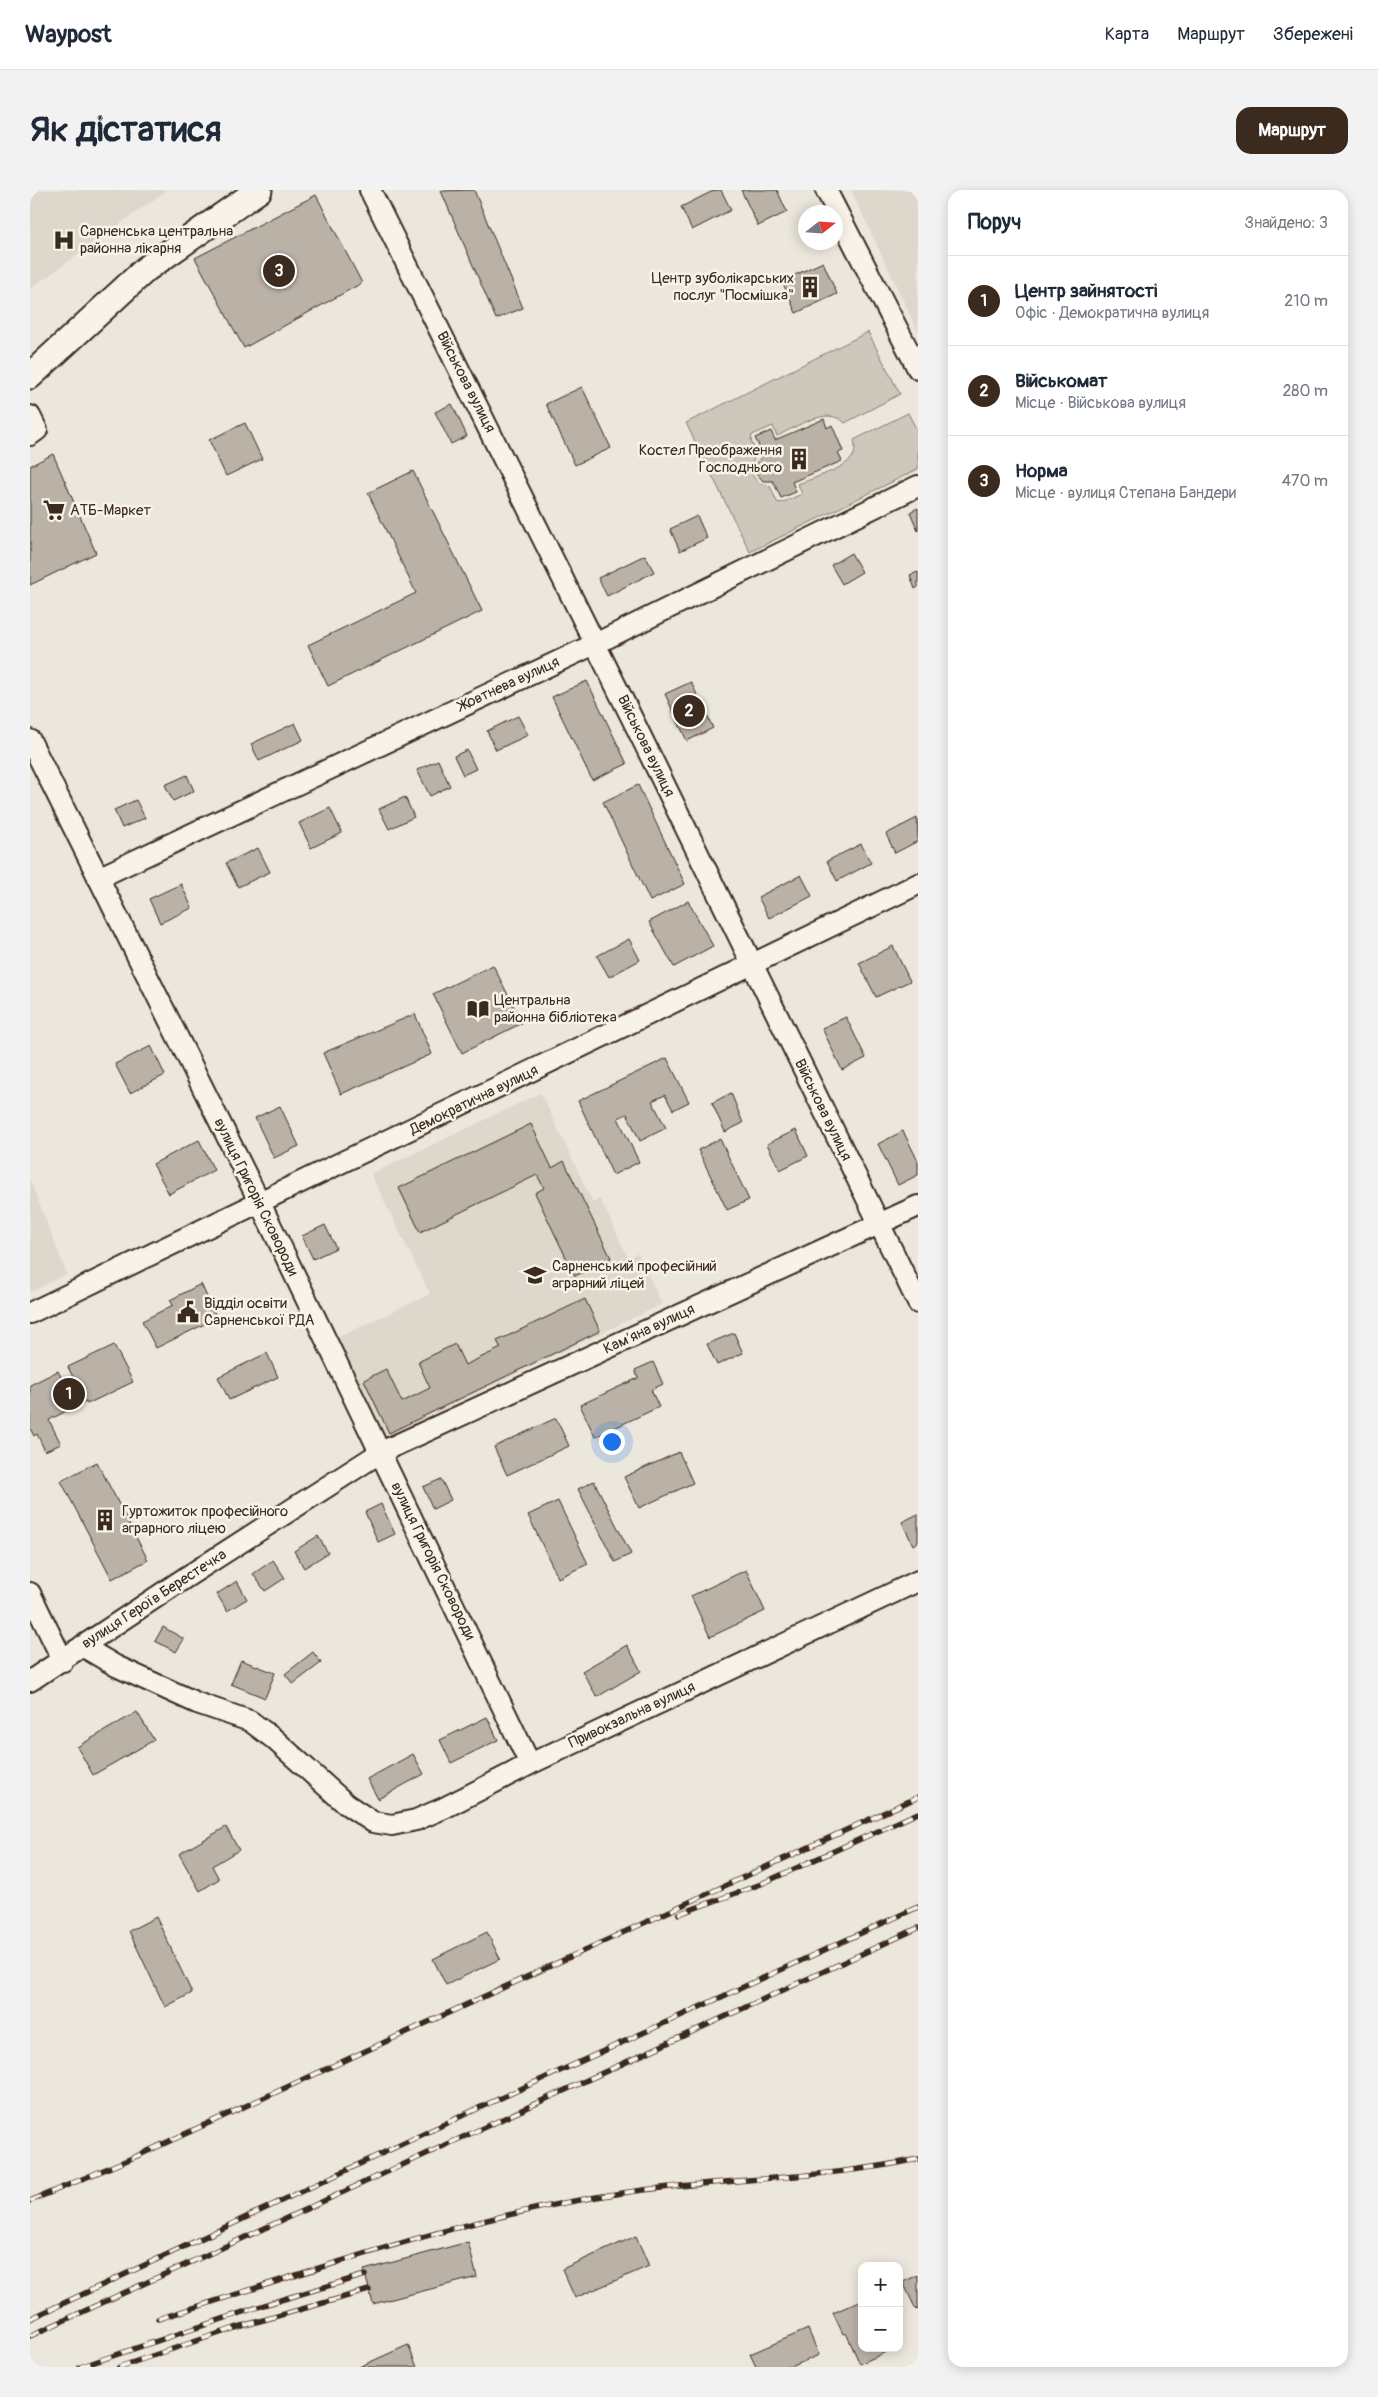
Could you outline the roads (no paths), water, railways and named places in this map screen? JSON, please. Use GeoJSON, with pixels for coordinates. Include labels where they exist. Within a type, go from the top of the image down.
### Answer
{"type":"FeatureCollection","features":[{"type":"Feature","properties":{"kind":"main road"},"geometry":{"type":"LineString","coordinates":[[30,376],[146,269],[258,190]]}},
{"type":"Feature","properties":{"kind":"street","name":"Військова вулиця"},"geometry":{"type":"LineString","coordinates":[[370,190],[597,643],[752,966],[918,1303]]}},
{"type":"Feature","properties":{"kind":"street"},"geometry":{"type":"LineString","coordinates":[[826,190],[918,369]]}},
{"type":"Feature","properties":{"kind":"street"},"geometry":{"type":"LineString","coordinates":[[30,416],[37,430],[30,435]]}},
{"type":"Feature","properties":{"kind":"street","name":"Жовтнева вулиця"},"geometry":{"type":"LineString","coordinates":[[98,878],[597,643],[918,486]]}},
{"type":"Feature","properties":{"kind":"street","name":"вулиця Григорія Сковороди"},"geometry":{"type":"LineString","coordinates":[[30,740],[260,1203],[530,1764]]}},
{"type":"Feature","properties":{"kind":"street","name":"Демократична вулиця"},"geometry":{"type":"LineString","coordinates":[[30,1314],[918,884]]}},
{"type":"Feature","properties":{"kind":"street","name":"Камʼяна вулиця"},"geometry":{"type":"LineString","coordinates":[[381,1452],[918,1206]]}},
{"type":"Feature","properties":{"kind":"street","name":"вулиця Героїв Берестечка"},"geometry":{"type":"LineString","coordinates":[[30,1681],[381,1452]]}},
{"type":"Feature","properties":{"kind":"street","name":"Привокзальна вулиця"},"geometry":{"type":"LineString","coordinates":[[82,1646],[116,1666],[197,1703],[250,1720],[274,1739],[346,1804],[373,1822],[392,1825],[416,1820],[530,1764],[918,1581]]}},
{"type":"Feature","properties":{"kind":"street"},"geometry":{"type":"LineString","coordinates":[[30,1593],[63,1661]]}},
{"type":"Feature","properties":{"kind":"railway"},"geometry":{"type":"LineString","coordinates":[[30,2201],[137,2156],[918,1797]]}},
{"type":"Feature","properties":{"kind":"railway"},"geometry":{"type":"LineString","coordinates":[[679,1914],[761,1884],[918,1813]]}},
{"type":"Feature","properties":{"kind":"railway"},"geometry":{"type":"LineString","coordinates":[[30,2319],[468,2113],[918,1907]]}},
{"type":"Feature","properties":{"kind":"railway"},"geometry":{"type":"LineString","coordinates":[[30,2336],[918,1928]]}},
{"type":"Feature","properties":{"kind":"railway"},"geometry":{"type":"LineString","coordinates":[[158,2319],[388,2247],[504,2216],[563,2203],[659,2188],[844,2171],[918,2159]]}},
{"type":"Feature","properties":{"kind":"railway"},"geometry":{"type":"LineString","coordinates":[[80,2367],[267,2304],[365,2275]]}},
{"type":"Feature","properties":{"kind":"railway"},"geometry":{"type":"LineString","coordinates":[[119,2367],[235,2328],[369,2290]]}},
{"type":"Feature","properties":{"kind":"place","name":"Сарненська центральна районна лікарня"},"geometry":{"type":"Point","coordinates":[64,240]}},
{"type":"Feature","properties":{"kind":"place","name":"Норма"},"geometry":{"type":"Point","coordinates":[279,271]}},
{"type":"Feature","properties":{"kind":"place","name":"Центр зуболікарських послуг \"Посмішка\""},"geometry":{"type":"Point","coordinates":[810,287]}},
{"type":"Feature","properties":{"kind":"place","name":"Костел Преображення Господнього"},"geometry":{"type":"Point","coordinates":[799,459]}},
{"type":"Feature","properties":{"kind":"place","name":"АТБ-Маркет"},"geometry":{"type":"Point","coordinates":[54,510]}},
{"type":"Feature","properties":{"kind":"place","name":"Військомат"},"geometry":{"type":"Point","coordinates":[689,711]}},
{"type":"Feature","properties":{"kind":"place","name":"Центральна районна бібліотека"},"geometry":{"type":"Point","coordinates":[478,1009]}},
{"type":"Feature","properties":{"kind":"place","name":"Сарненський професійний аграрний ліцей"},"geometry":{"type":"Point","coordinates":[535,1275]}},
{"type":"Feature","properties":{"kind":"place","name":"Відділ освіти Сарненської РДА"},"geometry":{"type":"Point","coordinates":[188,1312]}},
{"type":"Feature","properties":{"kind":"place","name":"Центр зайнятості"},"geometry":{"type":"Point","coordinates":[69,1394]}},
{"type":"Feature","properties":{"kind":"place","name":"Гуртожиток професійного аграрного ліцею"},"geometry":{"type":"Point","coordinates":[105,1520]}}]}
